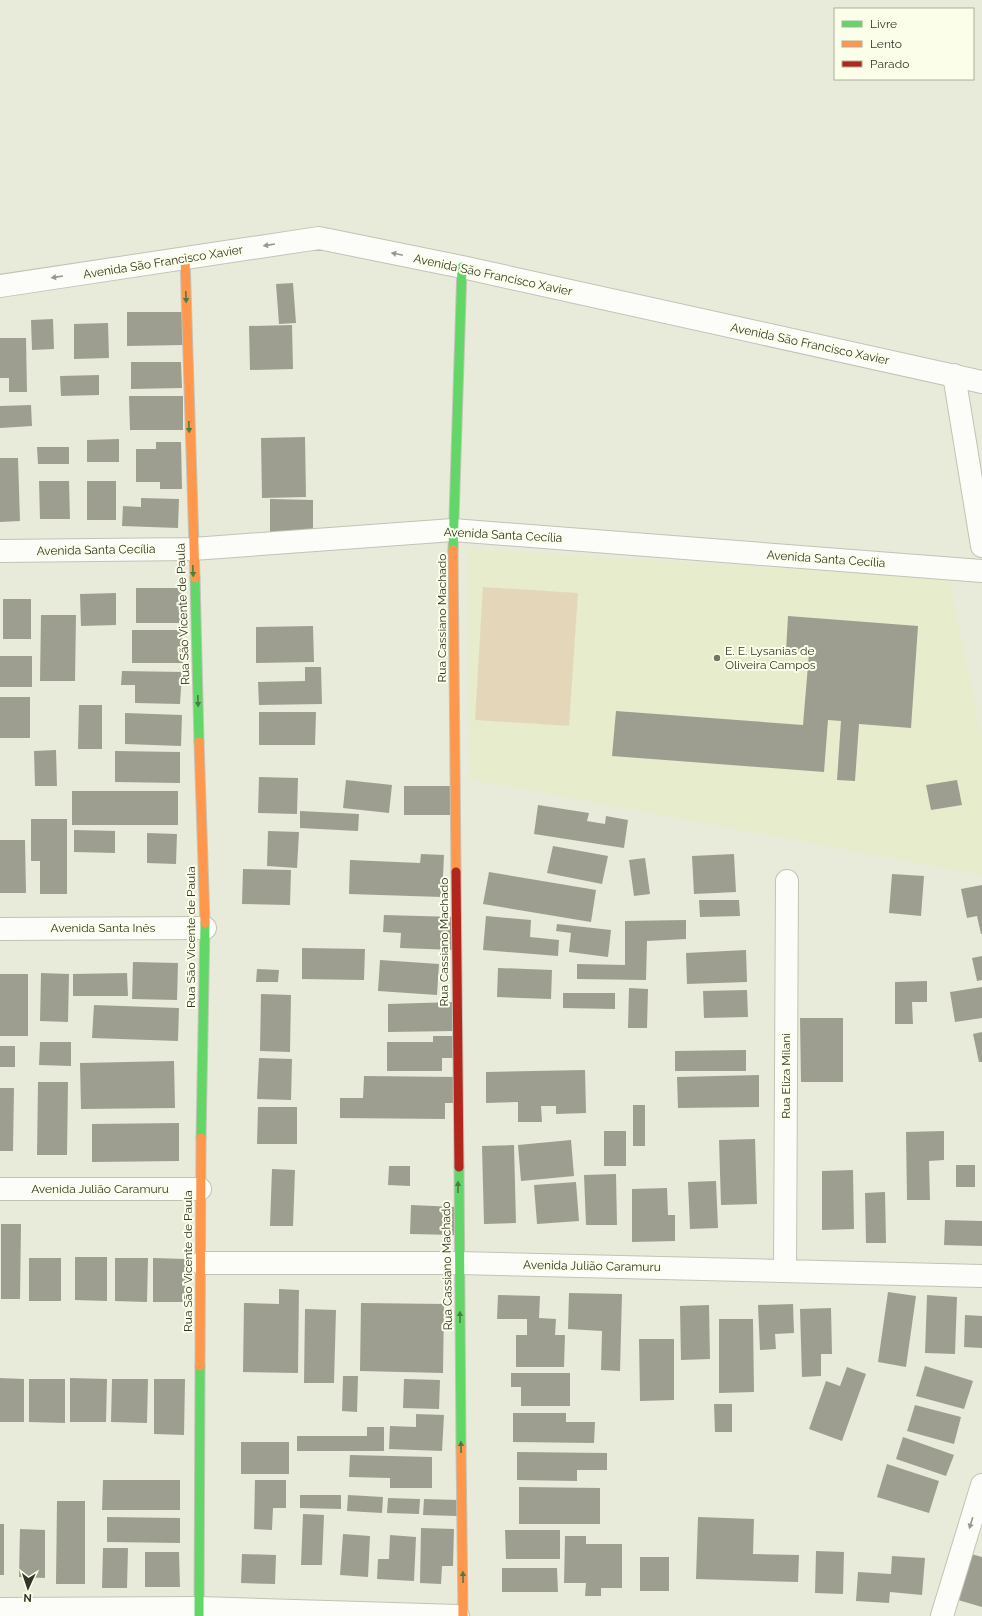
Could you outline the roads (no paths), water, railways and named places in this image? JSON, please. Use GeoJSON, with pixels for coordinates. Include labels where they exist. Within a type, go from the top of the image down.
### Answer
{"type":"FeatureCollection","features":[{"type":"Feature","properties":{"kind":"street","name":"Avenida São Francisco Xavier"},"geometry":{"type":"LineString","coordinates":[[0,286],[319,238],[462,267],[982,382]]}},
{"type":"Feature","properties":{"kind":"street","name":"Rua São Vicente de Paula"},"geometry":{"type":"LineString","coordinates":[[185,258],[205,928],[200,1189],[199,1612]]}},
{"type":"Feature","properties":{"kind":"street","name":"Rua Cassiano Machado"},"geometry":{"type":"LineString","coordinates":[[462,267],[453,530],[463,1616]]}},
{"type":"Feature","properties":{"kind":"street"},"geometry":{"type":"LineString","coordinates":[[954,376],[982,546]]}},
{"type":"Feature","properties":{"kind":"street","name":"Avenida Santa Cecília"},"geometry":{"type":"LineString","coordinates":[[0,551],[193,549],[453,530],[982,571]]}},
{"type":"Feature","properties":{"kind":"street","name":"Rua Eliza Milani"},"geometry":{"type":"LineString","coordinates":[[785,1271],[787,881]]}},
{"type":"Feature","properties":{"kind":"street","name":"Avenida Santa Inês"},"geometry":{"type":"LineString","coordinates":[[0,928],[205,928]]}},
{"type":"Feature","properties":{"kind":"street","name":"Avenida Julião Caramuru"},"geometry":{"type":"LineString","coordinates":[[0,1188],[200,1189]]}},
{"type":"Feature","properties":{"kind":"street","name":"Avenida Julião Caramuru"},"geometry":{"type":"LineString","coordinates":[[201,1263],[459,1263],[982,1276]]}},
{"type":"Feature","properties":{"kind":"street"},"geometry":{"type":"LineString","coordinates":[[942,1616],[982,1485]]}},
{"type":"Feature","properties":{"kind":"street"},"geometry":{"type":"LineString","coordinates":[[0,1610],[458,1616]]}},
{"type":"Feature","properties":{"kind":"place","name":"E. E. Lysanias de Oliveira Campos"},"geometry":{"type":"Point","coordinates":[717,658]}}]}
